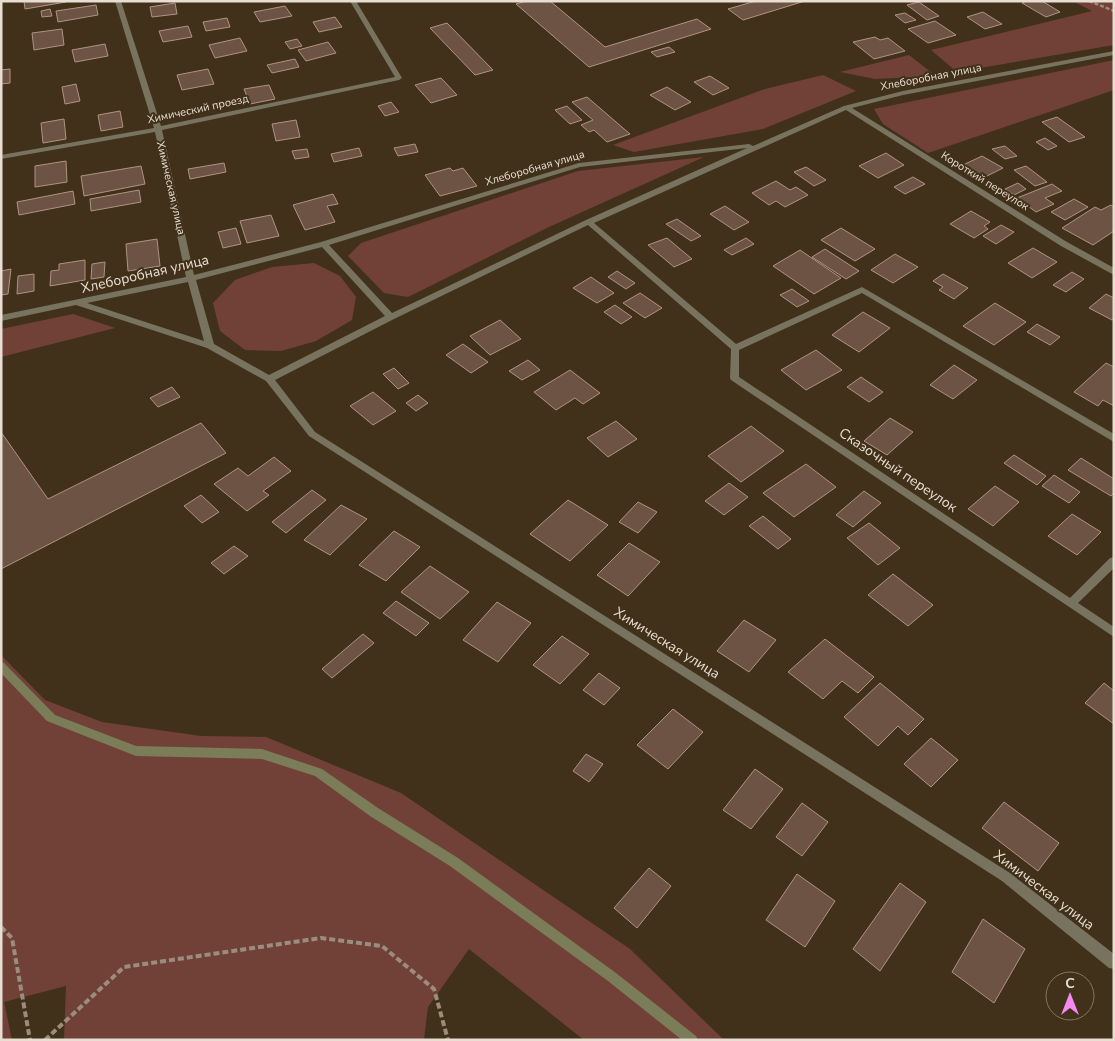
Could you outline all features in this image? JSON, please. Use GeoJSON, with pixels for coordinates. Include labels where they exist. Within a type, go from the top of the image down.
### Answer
{"type":"FeatureCollection","features":[{"type":"Feature","properties":{"kind":"street","name":"Химическая улица"},"geometry":{"type":"LineString","coordinates":[[118,1],[158,129],[191,279],[210,346]]}},
{"type":"Feature","properties":{"kind":"street","name":"Химический проезд"},"geometry":{"type":"LineString","coordinates":[[1,157],[158,129],[399,78],[353,1]]}},
{"type":"Feature","properties":{"kind":"street","name":"Хлеборобная улица"},"geometry":{"type":"LineString","coordinates":[[269,379],[391,317],[589,222],[846,107],[903,93],[1114,53]]}},
{"type":"Feature","properties":{"kind":"street","name":"Короткий переулок"},"geometry":{"type":"LineString","coordinates":[[846,107],[1064,244],[1114,272]]}},
{"type":"Feature","properties":{"kind":"street","name":"Хлеборобная улица"},"geometry":{"type":"LineString","coordinates":[[1,318],[191,279],[324,244],[579,164],[759,145]]}},
{"type":"Feature","properties":{"kind":"street"},"geometry":{"type":"LineString","coordinates":[[589,222],[734,348],[862,290],[1114,439]]}},
{"type":"Feature","properties":{"kind":"street"},"geometry":{"type":"LineString","coordinates":[[324,244],[391,317]]}},
{"type":"Feature","properties":{"kind":"street","name":"Химическая улица"},"geometry":{"type":"LineString","coordinates":[[77,303],[210,346],[269,379],[312,434],[1006,877],[1114,963]]}},
{"type":"Feature","properties":{"kind":"street","name":"Сказочный переулок"},"geometry":{"type":"LineString","coordinates":[[734,348],[734,378],[1114,633]]}},
{"type":"Feature","properties":{"kind":"street"},"geometry":{"type":"LineString","coordinates":[[1071,603],[1114,561]]}},
{"type":"Feature","properties":{"kind":"path"},"geometry":{"type":"LineString","coordinates":[[1089,1],[1114,11]]}},
{"type":"Feature","properties":{"kind":"path"},"geometry":{"type":"LineString","coordinates":[[1,927],[12,938],[30,1040]]}},
{"type":"Feature","properties":{"kind":"path"},"geometry":{"type":"LineString","coordinates":[[45,1040],[124,967],[321,938],[382,946],[434,989],[448,1040]]}},
{"type":"Feature","properties":{"kind":"shaded area"},"geometry":{"type":"Polygon","coordinates":[[[1073,1],[1114,2],[1114,45],[957,72],[931,50],[1092,11],[1073,1]]]}},
{"type":"Feature","properties":{"kind":"shaded area"},"geometry":{"type":"Polygon","coordinates":[[[909,55],[936,76],[875,79],[840,72],[909,55]]]}},
{"type":"Feature","properties":{"kind":"shaded area"},"geometry":{"type":"Polygon","coordinates":[[[1114,60],[1114,90],[928,153],[883,124],[874,109],[1114,60]]]}},
{"type":"Feature","properties":{"kind":"shaded area"},"geometry":{"type":"Polygon","coordinates":[[[823,75],[856,91],[763,129],[634,152],[613,145],[765,89],[823,75]]]}},
{"type":"Feature","properties":{"kind":"shaded area"},"geometry":{"type":"Polygon","coordinates":[[[704,157],[549,227],[408,297],[384,293],[348,256],[361,243],[578,171],[704,157]]]}},
{"type":"Feature","properties":{"kind":"shaded area"},"geometry":{"type":"Polygon","coordinates":[[[314,263],[340,276],[356,297],[352,320],[316,341],[281,351],[245,350],[220,331],[213,303],[235,280],[272,267],[314,263]]]}},
{"type":"Feature","properties":{"kind":"shaded area"},"geometry":{"type":"Polygon","coordinates":[[[73,314],[115,328],[1,357],[1,329],[73,314]]]}},
{"type":"Feature","properties":{"kind":"shaded area"},"geometry":{"type":"Polygon","coordinates":[[[1,655],[45,700],[102,722],[201,736],[266,737],[401,793],[630,949],[724,1040],[584,1040],[469,949],[428,1007],[424,1040],[64,1040],[66,986],[4,1002],[12,1040],[1,1040],[1,655]]]}},
{"type":"Feature","properties":{"kind":"building"},"geometry":{"type":"Polygon","coordinates":[[[24,1],[66,1],[66,2],[25,9],[24,1]]]}},
{"type":"Feature","properties":{"kind":"building"},"geometry":{"type":"Polygon","coordinates":[[[526,1],[550,1],[605,47],[697,19],[711,29],[589,67],[516,4],[526,1]]]}},
{"type":"Feature","properties":{"kind":"building"},"geometry":{"type":"Polygon","coordinates":[[[756,1],[805,1],[743,20],[728,9],[756,1]]]}},
{"type":"Feature","properties":{"kind":"building"},"geometry":{"type":"Polygon","coordinates":[[[1042,1],[1060,12],[1046,17],[1022,3],[1042,1]]]}},
{"type":"Feature","properties":{"kind":"building"},"geometry":{"type":"Polygon","coordinates":[[[919,2],[939,16],[927,20],[907,5],[919,2]]]}},
{"type":"Feature","properties":{"kind":"building"},"geometry":{"type":"Polygon","coordinates":[[[175,3],[177,14],[152,17],[150,7],[175,3]]]}},
{"type":"Feature","properties":{"kind":"building"},"geometry":{"type":"Polygon","coordinates":[[[96,5],[98,15],[58,22],[56,11],[96,5]]]}},
{"type":"Feature","properties":{"kind":"building"},"geometry":{"type":"Polygon","coordinates":[[[285,6],[292,16],[260,22],[254,12],[285,6]]]}},
{"type":"Feature","properties":{"kind":"building"},"geometry":{"type":"Polygon","coordinates":[[[50,9],[52,16],[42,17],[41,11],[50,9]]]}},
{"type":"Feature","properties":{"kind":"building"},"geometry":{"type":"Polygon","coordinates":[[[983,12],[1002,24],[985,29],[967,17],[983,12]]]}},
{"type":"Feature","properties":{"kind":"building"},"geometry":{"type":"Polygon","coordinates":[[[905,13],[916,20],[905,23],[895,15],[905,13]]]}},
{"type":"Feature","properties":{"kind":"building"},"geometry":{"type":"Polygon","coordinates":[[[335,17],[342,27],[319,32],[313,22],[335,17]]]}},
{"type":"Feature","properties":{"kind":"building"},"geometry":{"type":"Polygon","coordinates":[[[227,18],[230,27],[206,31],[203,22],[227,18]]]}},
{"type":"Feature","properties":{"kind":"building"},"geometry":{"type":"Polygon","coordinates":[[[935,21],[956,35],[928,43],[908,29],[935,21]]]}},
{"type":"Feature","properties":{"kind":"building"},"geometry":{"type":"Polygon","coordinates":[[[447,23],[493,70],[475,75],[430,28],[447,23]]]}},
{"type":"Feature","properties":{"kind":"building"},"geometry":{"type":"Polygon","coordinates":[[[188,26],[192,37],[163,42],[159,31],[188,26]]]}},
{"type":"Feature","properties":{"kind":"building"},"geometry":{"type":"Polygon","coordinates":[[[62,29],[64,45],[34,50],[32,33],[62,29]]]}},
{"type":"Feature","properties":{"kind":"building"},"geometry":{"type":"Polygon","coordinates":[[[875,37],[880,40],[888,38],[905,51],[874,59],[853,42],[875,37]]]}},
{"type":"Feature","properties":{"kind":"building"},"geometry":{"type":"Polygon","coordinates":[[[240,38],[247,51],[215,58],[209,45],[240,38]]]}},
{"type":"Feature","properties":{"kind":"building"},"geometry":{"type":"Polygon","coordinates":[[[297,39],[302,46],[290,49],[285,42],[297,39]]]}},
{"type":"Feature","properties":{"kind":"building"},"geometry":{"type":"Polygon","coordinates":[[[328,42],[336,53],[306,61],[298,50],[328,42]]]}},
{"type":"Feature","properties":{"kind":"building"},"geometry":{"type":"Polygon","coordinates":[[[105,44],[108,56],[75,62],[72,50],[105,44]]]}},
{"type":"Feature","properties":{"kind":"building"},"geometry":{"type":"Polygon","coordinates":[[[669,47],[675,52],[657,57],[651,52],[669,47]]]}},
{"type":"Feature","properties":{"kind":"building"},"geometry":{"type":"Polygon","coordinates":[[[295,59],[299,67],[272,73],[267,65],[295,59]]]}},
{"type":"Feature","properties":{"kind":"building"},"geometry":{"type":"Polygon","coordinates":[[[10,69],[10,83],[1,84],[1,70],[10,69]]]}},
{"type":"Feature","properties":{"kind":"building"},"geometry":{"type":"Polygon","coordinates":[[[208,69],[214,84],[182,90],[177,75],[208,69]]]}},
{"type":"Feature","properties":{"kind":"building"},"geometry":{"type":"Polygon","coordinates":[[[710,76],[729,88],[713,95],[694,82],[710,76]]]}},
{"type":"Feature","properties":{"kind":"building"},"geometry":{"type":"Polygon","coordinates":[[[441,78],[457,95],[431,103],[415,85],[441,78]]]}},
{"type":"Feature","properties":{"kind":"building"},"geometry":{"type":"Polygon","coordinates":[[[76,84],[80,101],[65,104],[62,87],[76,84]]]}},
{"type":"Feature","properties":{"kind":"building"},"geometry":{"type":"Polygon","coordinates":[[[269,85],[275,99],[250,104],[244,89],[269,85]]]}},
{"type":"Feature","properties":{"kind":"building"},"geometry":{"type":"Polygon","coordinates":[[[667,87],[691,102],[675,110],[650,95],[667,87]]]}},
{"type":"Feature","properties":{"kind":"building"},"geometry":{"type":"Polygon","coordinates":[[[587,97],[630,134],[607,142],[594,130],[589,132],[581,125],[593,120],[572,102],[587,97]]]}},
{"type":"Feature","properties":{"kind":"building"},"geometry":{"type":"Polygon","coordinates":[[[391,102],[399,112],[385,116],[378,106],[391,102]]]}},
{"type":"Feature","properties":{"kind":"building"},"geometry":{"type":"Polygon","coordinates":[[[567,106],[582,120],[570,124],[555,110],[567,106]]]}},
{"type":"Feature","properties":{"kind":"building"},"geometry":{"type":"Polygon","coordinates":[[[120,111],[123,127],[101,131],[98,115],[120,111]]]}},
{"type":"Feature","properties":{"kind":"building"},"geometry":{"type":"Polygon","coordinates":[[[1057,117],[1085,137],[1069,142],[1042,122],[1057,117]]]}},
{"type":"Feature","properties":{"kind":"building"},"geometry":{"type":"Polygon","coordinates":[[[64,119],[66,139],[43,143],[41,123],[64,119]]]}},
{"type":"Feature","properties":{"kind":"building"},"geometry":{"type":"Polygon","coordinates":[[[296,120],[300,137],[276,141],[272,124],[296,120]]]}},
{"type":"Feature","properties":{"kind":"building"},"geometry":{"type":"Polygon","coordinates":[[[1045,138],[1057,146],[1048,150],[1036,142],[1045,138]]]}},
{"type":"Feature","properties":{"kind":"building"},"geometry":{"type":"Polygon","coordinates":[[[415,144],[418,152],[398,156],[394,148],[415,144]]]}},
{"type":"Feature","properties":{"kind":"building"},"geometry":{"type":"Polygon","coordinates":[[[1005,146],[1017,156],[1005,159],[992,149],[1005,146]]]}},
{"type":"Feature","properties":{"kind":"building"},"geometry":{"type":"Polygon","coordinates":[[[359,148],[362,156],[334,162],[331,154],[359,148]]]}},
{"type":"Feature","properties":{"kind":"building"},"geometry":{"type":"Polygon","coordinates":[[[307,149],[309,157],[295,159],[292,151],[307,149]]]}},
{"type":"Feature","properties":{"kind":"building"},"geometry":{"type":"Polygon","coordinates":[[[886,153],[904,165],[878,178],[859,166],[886,153]]]}},
{"type":"Feature","properties":{"kind":"building"},"geometry":{"type":"Polygon","coordinates":[[[982,156],[1003,168],[983,178],[963,165],[982,156]]]}},
{"type":"Feature","properties":{"kind":"building"},"geometry":{"type":"Polygon","coordinates":[[[66,161],[67,182],[35,187],[35,166],[66,161]]]}},
{"type":"Feature","properties":{"kind":"building"},"geometry":{"type":"Polygon","coordinates":[[[224,163],[226,172],[190,179],[188,169],[224,163]]]}},
{"type":"Feature","properties":{"kind":"building"},"geometry":{"type":"Polygon","coordinates":[[[141,166],[145,184],[84,196],[81,176],[141,166]]]}},
{"type":"Feature","properties":{"kind":"building"},"geometry":{"type":"Polygon","coordinates":[[[1026,166],[1047,182],[1035,186],[1014,170],[1026,166]]]}},
{"type":"Feature","properties":{"kind":"building"},"geometry":{"type":"Polygon","coordinates":[[[806,167],[826,180],[814,186],[794,172],[806,167]]]}},
{"type":"Feature","properties":{"kind":"building"},"geometry":{"type":"Polygon","coordinates":[[[450,168],[453,171],[463,168],[477,186],[440,196],[425,175],[450,168]]]}},
{"type":"Feature","properties":{"kind":"building"},"geometry":{"type":"Polygon","coordinates":[[[913,177],[925,184],[905,194],[894,187],[913,177]]]}},
{"type":"Feature","properties":{"kind":"building"},"geometry":{"type":"Polygon","coordinates":[[[776,181],[790,190],[796,187],[808,195],[785,207],[776,201],[769,205],[752,193],[776,181]]]}},
{"type":"Feature","properties":{"kind":"building"},"geometry":{"type":"Polygon","coordinates":[[[1018,183],[1026,189],[1014,195],[1005,189],[1018,183]]]}},
{"type":"Feature","properties":{"kind":"building"},"geometry":{"type":"Polygon","coordinates":[[[1052,184],[1062,191],[1045,198],[1054,204],[1036,212],[1017,198],[1052,184]]]}},
{"type":"Feature","properties":{"kind":"building"},"geometry":{"type":"Polygon","coordinates":[[[139,190],[141,202],[91,211],[90,199],[139,190]]]}},
{"type":"Feature","properties":{"kind":"building"},"geometry":{"type":"Polygon","coordinates":[[[73,191],[75,204],[19,215],[17,202],[73,191]]]}},
{"type":"Feature","properties":{"kind":"building"},"geometry":{"type":"Polygon","coordinates":[[[333,194],[338,204],[327,206],[335,222],[305,230],[293,205],[333,194]]]}},
{"type":"Feature","properties":{"kind":"building"},"geometry":{"type":"Polygon","coordinates":[[[1074,199],[1088,207],[1065,220],[1051,212],[1074,199]]]}},
{"type":"Feature","properties":{"kind":"building"},"geometry":{"type":"Polygon","coordinates":[[[1111,205],[1114,207],[1114,231],[1093,245],[1062,228],[1095,207],[1101,210],[1111,205]]]}},
{"type":"Feature","properties":{"kind":"building"},"geometry":{"type":"Polygon","coordinates":[[[725,206],[749,222],[734,230],[710,214],[725,206]]]}},
{"type":"Feature","properties":{"kind":"building"},"geometry":{"type":"Polygon","coordinates":[[[971,211],[990,222],[984,226],[988,229],[974,238],[950,224],[971,211]]]}},
{"type":"Feature","properties":{"kind":"building"},"geometry":{"type":"Polygon","coordinates":[[[271,215],[279,236],[247,243],[240,221],[271,215]]]}},
{"type":"Feature","properties":{"kind":"building"},"geometry":{"type":"Polygon","coordinates":[[[677,219],[701,236],[691,241],[666,224],[677,219]]]}},
{"type":"Feature","properties":{"kind":"building"},"geometry":{"type":"Polygon","coordinates":[[[1001,225],[1014,232],[996,244],[983,236],[1001,225]]]}},
{"type":"Feature","properties":{"kind":"building"},"geometry":{"type":"Polygon","coordinates":[[[236,228],[241,244],[223,248],[218,232],[236,228]]]}},
{"type":"Feature","properties":{"kind":"building"},"geometry":{"type":"Polygon","coordinates":[[[841,228],[875,249],[855,261],[821,240],[841,228]]]}},
{"type":"Feature","properties":{"kind":"building"},"geometry":{"type":"Polygon","coordinates":[[[667,238],[692,259],[674,267],[648,245],[667,238]]]}},
{"type":"Feature","properties":{"kind":"building"},"geometry":{"type":"Polygon","coordinates":[[[746,238],[754,244],[732,255],[724,250],[746,238]]]}},
{"type":"Feature","properties":{"kind":"building"},"geometry":{"type":"Polygon","coordinates":[[[157,239],[160,266],[128,271],[126,244],[157,239]]]}},
{"type":"Feature","properties":{"kind":"building"},"geometry":{"type":"Polygon","coordinates":[[[1033,248],[1057,262],[1032,278],[1008,263],[1033,248]]]}},
{"type":"Feature","properties":{"kind":"building"},"geometry":{"type":"Polygon","coordinates":[[[825,249],[859,271],[846,279],[812,257],[825,249]]]}},
{"type":"Feature","properties":{"kind":"building"},"geometry":{"type":"Polygon","coordinates":[[[800,250],[841,278],[814,294],[773,266],[800,250]]]}},
{"type":"Feature","properties":{"kind":"building"},"geometry":{"type":"Polygon","coordinates":[[[895,254],[918,267],[893,283],[871,270],[895,254]]]}},
{"type":"Feature","properties":{"kind":"building"},"geometry":{"type":"Polygon","coordinates":[[[85,260],[85,280],[50,286],[51,271],[59,270],[59,264],[85,260]]]}},
{"type":"Feature","properties":{"kind":"building"},"geometry":{"type":"Polygon","coordinates":[[[105,262],[104,277],[91,279],[92,264],[105,262]]]}},
{"type":"Feature","properties":{"kind":"building"},"geometry":{"type":"Polygon","coordinates":[[[11,269],[8,294],[1,295],[1,271],[11,269]]]}},
{"type":"Feature","properties":{"kind":"building"},"geometry":{"type":"Polygon","coordinates":[[[617,271],[635,283],[626,289],[608,277],[617,271]]]}},
{"type":"Feature","properties":{"kind":"building"},"geometry":{"type":"Polygon","coordinates":[[[1072,272],[1084,279],[1066,292],[1053,285],[1072,272]]]}},
{"type":"Feature","properties":{"kind":"building"},"geometry":{"type":"Polygon","coordinates":[[[34,274],[34,291],[17,294],[18,276],[34,274]]]}},
{"type":"Feature","properties":{"kind":"building"},"geometry":{"type":"Polygon","coordinates":[[[943,274],[968,288],[954,299],[939,290],[943,287],[933,281],[943,274]]]}},
{"type":"Feature","properties":{"kind":"building"},"geometry":{"type":"Polygon","coordinates":[[[591,277],[614,293],[597,303],[573,288],[591,277]]]}},
{"type":"Feature","properties":{"kind":"building"},"geometry":{"type":"Polygon","coordinates":[[[792,289],[809,301],[797,307],[780,295],[792,289]]]}},
{"type":"Feature","properties":{"kind":"building"},"geometry":{"type":"Polygon","coordinates":[[[640,293],[662,308],[645,318],[623,303],[640,293]]]}},
{"type":"Feature","properties":{"kind":"building"},"geometry":{"type":"Polygon","coordinates":[[[1106,294],[1114,298],[1114,319],[1112,320],[1089,308],[1106,294]]]}},
{"type":"Feature","properties":{"kind":"building"},"geometry":{"type":"Polygon","coordinates":[[[995,303],[1026,322],[994,345],[963,326],[995,303]]]}},
{"type":"Feature","properties":{"kind":"building"},"geometry":{"type":"Polygon","coordinates":[[[615,305],[632,317],[621,324],[604,312],[615,305]]]}},
{"type":"Feature","properties":{"kind":"building"},"geometry":{"type":"Polygon","coordinates":[[[863,312],[890,328],[859,352],[832,335],[863,312]]]}},
{"type":"Feature","properties":{"kind":"building"},"geometry":{"type":"Polygon","coordinates":[[[500,320],[521,339],[490,355],[470,336],[500,320]]]}},
{"type":"Feature","properties":{"kind":"building"},"geometry":{"type":"Polygon","coordinates":[[[1037,324],[1060,337],[1050,345],[1027,332],[1037,324]]]}},
{"type":"Feature","properties":{"kind":"building"},"geometry":{"type":"Polygon","coordinates":[[[463,344],[488,362],[471,373],[446,355],[463,344]]]}},
{"type":"Feature","properties":{"kind":"building"},"geometry":{"type":"Polygon","coordinates":[[[816,350],[842,370],[806,390],[781,370],[816,350]]]}},
{"type":"Feature","properties":{"kind":"building"},"geometry":{"type":"Polygon","coordinates":[[[528,360],[540,370],[522,380],[509,371],[528,360]]]}},
{"type":"Feature","properties":{"kind":"building"},"geometry":{"type":"Polygon","coordinates":[[[1106,363],[1114,367],[1114,406],[1103,400],[1098,406],[1074,392],[1106,363]]]}},
{"type":"Feature","properties":{"kind":"building"},"geometry":{"type":"Polygon","coordinates":[[[954,365],[977,380],[953,399],[930,385],[954,365]]]}},
{"type":"Feature","properties":{"kind":"building"},"geometry":{"type":"Polygon","coordinates":[[[394,368],[409,383],[398,389],[383,374],[394,368]]]}},
{"type":"Feature","properties":{"kind":"building"},"geometry":{"type":"Polygon","coordinates":[[[570,370],[600,393],[583,404],[575,398],[556,410],[534,392],[570,370]]]}},
{"type":"Feature","properties":{"kind":"building"},"geometry":{"type":"Polygon","coordinates":[[[861,377],[883,392],[869,402],[847,387],[861,377]]]}},
{"type":"Feature","properties":{"kind":"building"},"geometry":{"type":"Polygon","coordinates":[[[172,387],[180,397],[158,407],[150,398],[172,387]]]}},
{"type":"Feature","properties":{"kind":"building"},"geometry":{"type":"Polygon","coordinates":[[[373,392],[396,411],[373,425],[350,406],[373,392]]]}},
{"type":"Feature","properties":{"kind":"building"},"geometry":{"type":"Polygon","coordinates":[[[418,395],[428,403],[416,411],[406,403],[418,395]]]}},
{"type":"Feature","properties":{"kind":"building"},"geometry":{"type":"Polygon","coordinates":[[[890,418],[913,432],[887,455],[864,441],[890,418]]]}},
{"type":"Feature","properties":{"kind":"building"},"geometry":{"type":"Polygon","coordinates":[[[616,421],[637,439],[608,457],[587,438],[616,421]]]}},
{"type":"Feature","properties":{"kind":"building"},"geometry":{"type":"Polygon","coordinates":[[[201,423],[226,453],[1,569],[1,432],[48,499],[201,423]]]}},
{"type":"Feature","properties":{"kind":"building"},"geometry":{"type":"Polygon","coordinates":[[[751,426],[784,451],[741,482],[708,456],[751,426]]]}},
{"type":"Feature","properties":{"kind":"building"},"geometry":{"type":"Polygon","coordinates":[[[1014,455],[1046,476],[1037,485],[1004,463],[1014,455]]]}},
{"type":"Feature","properties":{"kind":"building"},"geometry":{"type":"Polygon","coordinates":[[[274,457],[291,471],[263,491],[269,495],[247,511],[214,484],[238,468],[248,476],[274,457]]]}},
{"type":"Feature","properties":{"kind":"building"},"geometry":{"type":"Polygon","coordinates":[[[1081,458],[1114,479],[1114,493],[1111,496],[1068,470],[1081,458]]]}},
{"type":"Feature","properties":{"kind":"building"},"geometry":{"type":"Polygon","coordinates":[[[806,464],[836,487],[794,517],[763,493],[806,464]]]}},
{"type":"Feature","properties":{"kind":"building"},"geometry":{"type":"Polygon","coordinates":[[[1054,475],[1080,492],[1069,503],[1042,486],[1054,475]]]}},
{"type":"Feature","properties":{"kind":"building"},"geometry":{"type":"Polygon","coordinates":[[[729,483],[748,497],[724,515],[705,501],[729,483]]]}},
{"type":"Feature","properties":{"kind":"building"},"geometry":{"type":"Polygon","coordinates":[[[995,486],[1019,502],[993,526],[968,509],[995,486]]]}},
{"type":"Feature","properties":{"kind":"building"},"geometry":{"type":"Polygon","coordinates":[[[312,490],[326,500],[286,533],[272,522],[312,490]]]}},
{"type":"Feature","properties":{"kind":"building"},"geometry":{"type":"Polygon","coordinates":[[[864,491],[881,503],[853,527],[836,515],[864,491]]]}},
{"type":"Feature","properties":{"kind":"building"},"geometry":{"type":"Polygon","coordinates":[[[201,495],[219,512],[202,523],[184,506],[201,495]]]}},
{"type":"Feature","properties":{"kind":"building"},"geometry":{"type":"Polygon","coordinates":[[[568,500],[608,525],[570,561],[530,534],[568,500]]]}},
{"type":"Feature","properties":{"kind":"building"},"geometry":{"type":"Polygon","coordinates":[[[638,502],[657,512],[638,533],[619,522],[638,502]]]}},
{"type":"Feature","properties":{"kind":"building"},"geometry":{"type":"Polygon","coordinates":[[[341,505],[367,519],[330,555],[304,540],[341,505]]]}},
{"type":"Feature","properties":{"kind":"building"},"geometry":{"type":"Polygon","coordinates":[[[1072,514],[1101,532],[1077,555],[1048,536],[1072,514]]]}},
{"type":"Feature","properties":{"kind":"building"},"geometry":{"type":"Polygon","coordinates":[[[763,516],[791,539],[778,549],[749,526],[763,516]]]}},
{"type":"Feature","properties":{"kind":"building"},"geometry":{"type":"Polygon","coordinates":[[[869,523],[900,548],[878,565],[847,538],[869,523]]]}},
{"type":"Feature","properties":{"kind":"building"},"geometry":{"type":"Polygon","coordinates":[[[394,531],[420,547],[386,581],[359,565],[394,531]]]}},
{"type":"Feature","properties":{"kind":"building"},"geometry":{"type":"Polygon","coordinates":[[[629,543],[660,562],[628,596],[597,575],[629,543]]]}},
{"type":"Feature","properties":{"kind":"building"},"geometry":{"type":"Polygon","coordinates":[[[234,546],[248,556],[224,574],[211,563],[234,546]]]}},
{"type":"Feature","properties":{"kind":"building"},"geometry":{"type":"Polygon","coordinates":[[[430,566],[469,592],[440,619],[401,592],[430,566]]]}},
{"type":"Feature","properties":{"kind":"building"},"geometry":{"type":"Polygon","coordinates":[[[893,574],[933,605],[908,626],[868,595],[893,574]]]}},
{"type":"Feature","properties":{"kind":"building"},"geometry":{"type":"Polygon","coordinates":[[[396,601],[429,623],[416,636],[383,613],[396,601]]]}},
{"type":"Feature","properties":{"kind":"building"},"geometry":{"type":"Polygon","coordinates":[[[497,602],[531,623],[498,662],[463,640],[497,602]]]}},
{"type":"Feature","properties":{"kind":"building"},"geometry":{"type":"Polygon","coordinates":[[[744,620],[776,640],[749,672],[717,651],[744,620]]]}},
{"type":"Feature","properties":{"kind":"building"},"geometry":{"type":"Polygon","coordinates":[[[363,634],[374,643],[332,678],[322,669],[363,634]]]}},
{"type":"Feature","properties":{"kind":"building"},"geometry":{"type":"Polygon","coordinates":[[[562,636],[589,654],[560,684],[533,665],[562,636]]]}},
{"type":"Feature","properties":{"kind":"building"},"geometry":{"type":"Polygon","coordinates":[[[825,639],[874,677],[858,693],[842,681],[823,699],[788,672],[825,639]]]}},
{"type":"Feature","properties":{"kind":"building"},"geometry":{"type":"Polygon","coordinates":[[[599,673],[620,688],[604,705],[583,690],[599,673]]]}},
{"type":"Feature","properties":{"kind":"building"},"geometry":{"type":"Polygon","coordinates":[[[880,683],[924,719],[908,735],[898,726],[878,746],[844,717],[880,683]]]}},
{"type":"Feature","properties":{"kind":"building"},"geometry":{"type":"Polygon","coordinates":[[[1104,683],[1114,691],[1114,724],[1085,703],[1104,683]]]}},
{"type":"Feature","properties":{"kind":"building"},"geometry":{"type":"Polygon","coordinates":[[[673,709],[703,732],[668,769],[637,745],[673,709]]]}},
{"type":"Feature","properties":{"kind":"building"},"geometry":{"type":"Polygon","coordinates":[[[931,738],[958,760],[931,787],[904,764],[931,738]]]}},
{"type":"Feature","properties":{"kind":"building"},"geometry":{"type":"Polygon","coordinates":[[[586,754],[603,764],[589,782],[573,771],[586,754]]]}},
{"type":"Feature","properties":{"kind":"building"},"geometry":{"type":"Polygon","coordinates":[[[755,769],[783,789],[751,829],[723,810],[755,769]]]}},
{"type":"Feature","properties":{"kind":"building"},"geometry":{"type":"Polygon","coordinates":[[[1004,802],[1059,843],[1038,871],[982,828],[1004,802]]]}},
{"type":"Feature","properties":{"kind":"building"},"geometry":{"type":"Polygon","coordinates":[[[802,803],[828,822],[802,856],[776,837],[802,803]]]}},
{"type":"Feature","properties":{"kind":"building"},"geometry":{"type":"Polygon","coordinates":[[[649,868],[671,886],[637,928],[614,908],[649,868]]]}},
{"type":"Feature","properties":{"kind":"building"},"geometry":{"type":"Polygon","coordinates":[[[797,874],[835,901],[805,947],[766,920],[797,874]]]}},
{"type":"Feature","properties":{"kind":"building"},"geometry":{"type":"Polygon","coordinates":[[[900,883],[926,902],[880,971],[853,949],[900,883]]]}},
{"type":"Feature","properties":{"kind":"building"},"geometry":{"type":"Polygon","coordinates":[[[983,919],[1025,949],[994,1003],[952,972],[983,919]]]}},
{"type":"Feature","properties":{"kind":"waterway"},"geometry":{"type":"LineString","coordinates":[[1,666],[51,718],[136,751],[262,754],[318,772],[374,812],[454,862],[612,977],[692,1040]]}}]}
